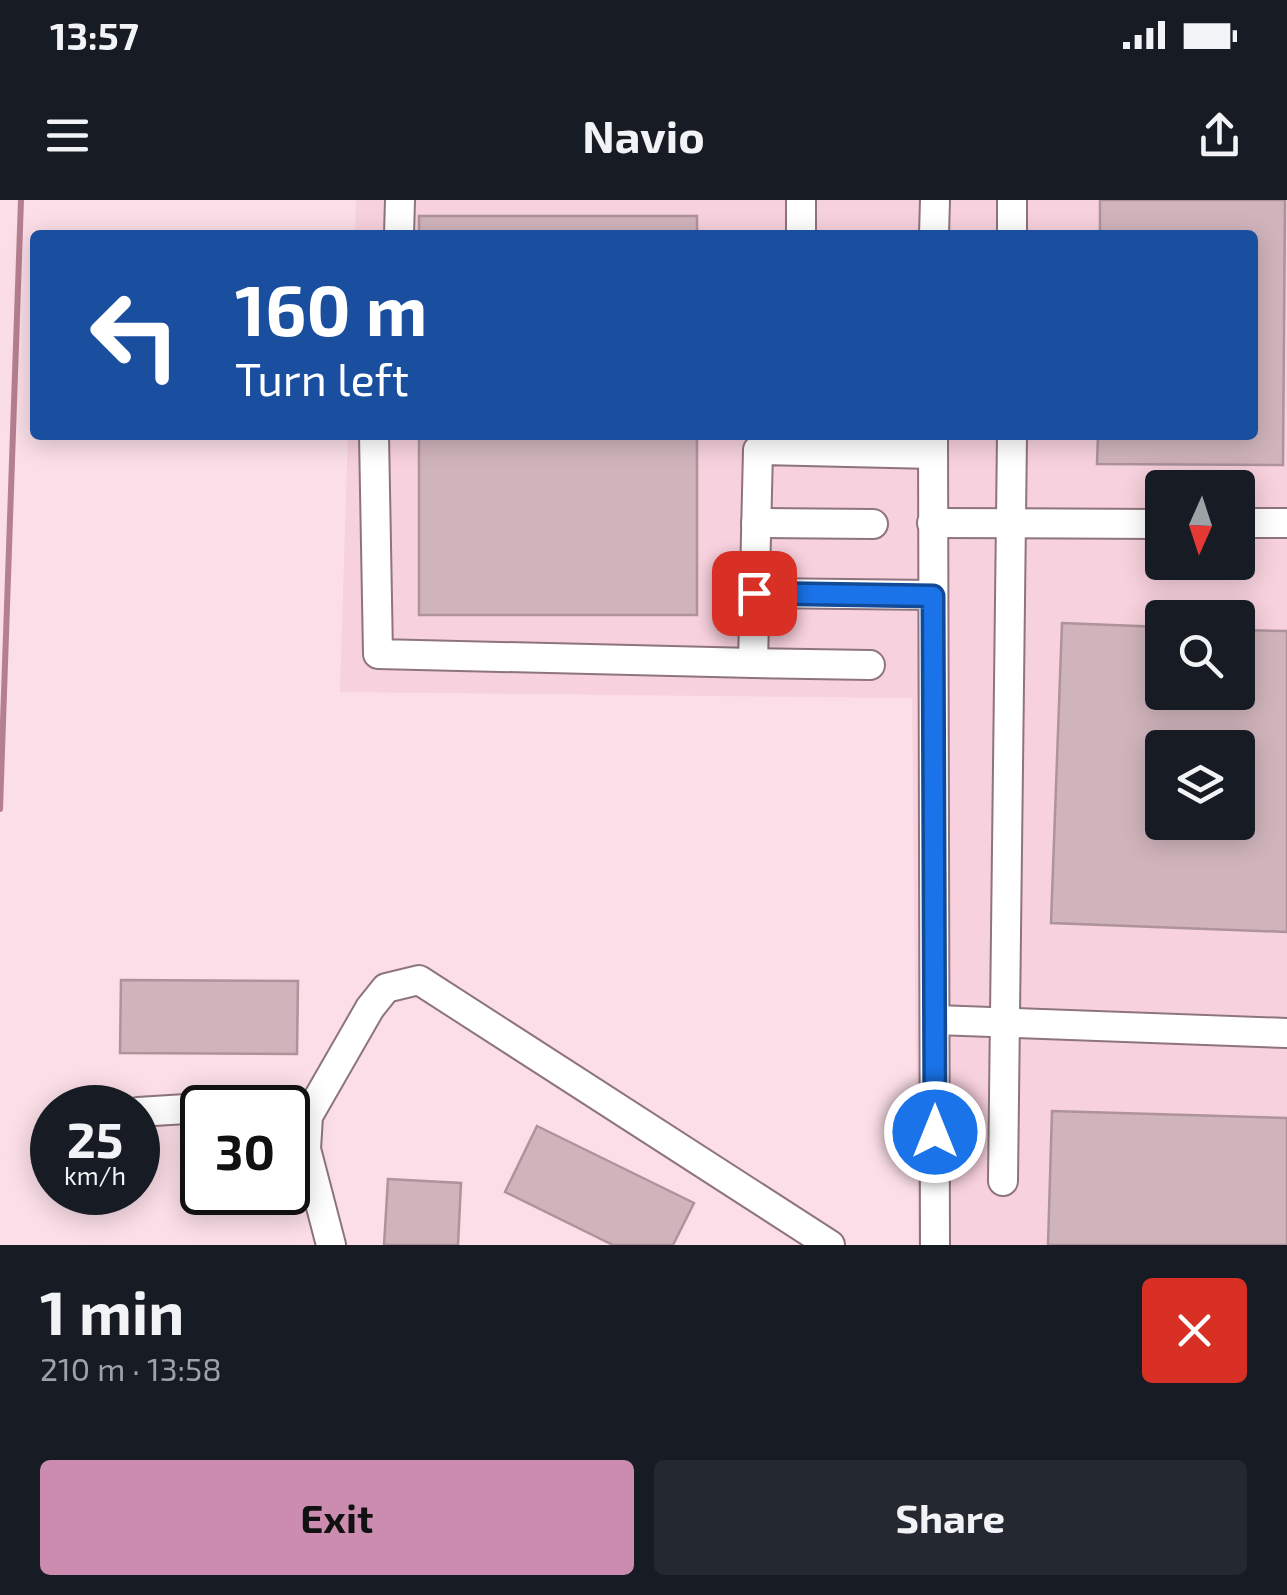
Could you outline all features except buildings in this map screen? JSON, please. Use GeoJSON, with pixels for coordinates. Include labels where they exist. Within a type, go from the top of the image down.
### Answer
{"type":"FeatureCollection","features":[{"type":"Feature","properties":{"kind":"street"},"geometry":{"type":"LineString","coordinates":[[399,230],[400,200]]}},
{"type":"Feature","properties":{"kind":"street"},"geometry":{"type":"LineString","coordinates":[[801,200],[801,230]]}},
{"type":"Feature","properties":{"kind":"street"},"geometry":{"type":"LineString","coordinates":[[934,200],[934,230]]}},
{"type":"Feature","properties":{"kind":"street"},"geometry":{"type":"LineString","coordinates":[[1012,200],[1012,230]]}},
{"type":"Feature","properties":{"kind":"street"},"geometry":{"type":"LineString","coordinates":[[374,440],[378,654],[870,665]]}},
{"type":"Feature","properties":{"kind":"street"},"geometry":{"type":"LineString","coordinates":[[1003,1181],[1012,440]]}},
{"type":"Feature","properties":{"kind":"street"},"geometry":{"type":"LineString","coordinates":[[753,663],[758,450],[800,443],[933,445],[934,1245]]}},
{"type":"Feature","properties":{"kind":"street"},"geometry":{"type":"LineString","coordinates":[[932,523],[1145,524]]}},
{"type":"Feature","properties":{"kind":"street"},"geometry":{"type":"LineString","coordinates":[[1255,523],[1287,523]]}},
{"type":"Feature","properties":{"kind":"street"},"geometry":{"type":"LineString","coordinates":[[756,524],[873,524]]}},
{"type":"Feature","properties":{"kind":"street"},"geometry":{"type":"LineString","coordinates":[[754,593],[933,596]]}},
{"type":"Feature","properties":{"kind":"street"},"geometry":{"type":"LineString","coordinates":[[310,1096],[386,988],[419,980],[830,1245]]}},
{"type":"Feature","properties":{"kind":"street"},"geometry":{"type":"LineString","coordinates":[[936,1020],[1287,1033]]}},
{"type":"Feature","properties":{"kind":"street"},"geometry":{"type":"LineString","coordinates":[[310,1164],[331,1245]]}},
{"type":"Feature","properties":{"kind":"shaded area"},"geometry":{"type":"Polygon","coordinates":[[[356,200],[1287,200],[1287,1245],[918,1245],[912,698],[340,692],[348,440],[1258,440],[1258,230],[355,230],[356,200]]]}},
{"type":"Feature","properties":{"kind":"waterway"},"geometry":{"type":"LineString","coordinates":[[0,809],[21,200]]}},
{"type":"Feature","properties":{"kind":"route"},"geometry":{"type":"LineString","coordinates":[[754,593],[933,596],[935,1132]]}}]}
